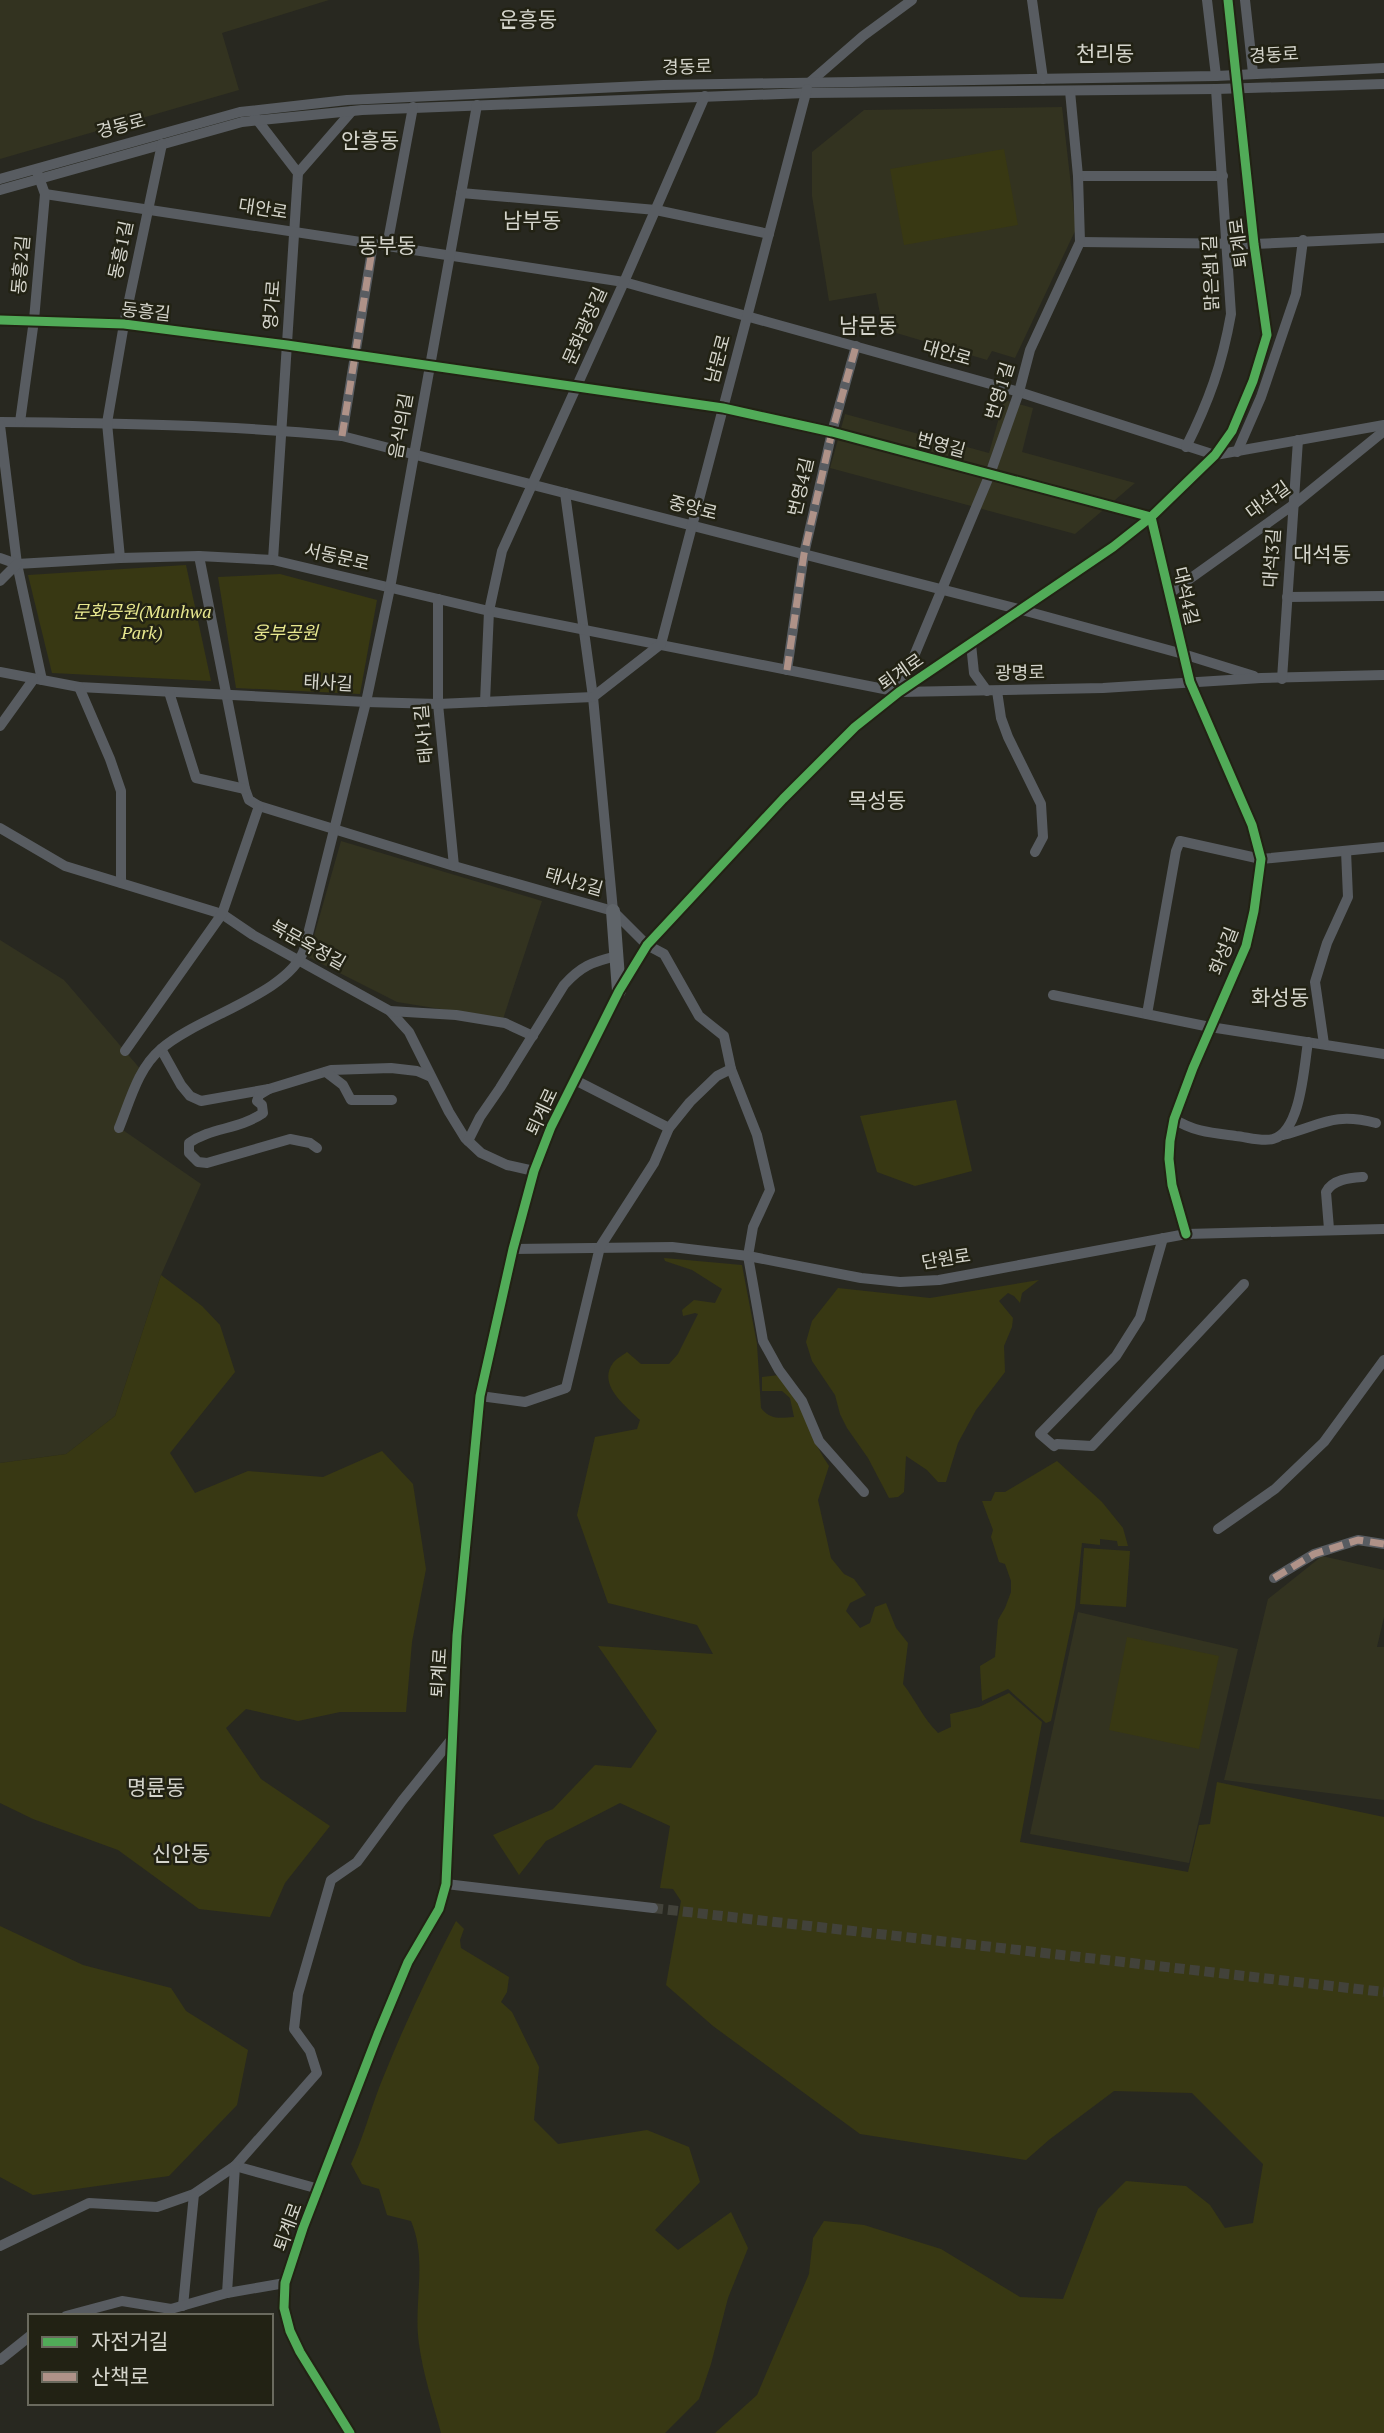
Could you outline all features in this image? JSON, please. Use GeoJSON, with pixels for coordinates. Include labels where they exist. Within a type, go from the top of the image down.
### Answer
{"type":"FeatureCollection","features":[{"type":"Feature","properties":{"kind":"main road"},"geometry":{"type":"LineString","coordinates":[[613,911],[620,992]]}},
{"type":"Feature","properties":{"kind":"street"},"geometry":{"type":"LineString","coordinates":[[807,88],[863,36],[912,0]]}},
{"type":"Feature","properties":{"kind":"street"},"geometry":{"type":"LineString","coordinates":[[1032,0],[1043,79]]}},
{"type":"Feature","properties":{"kind":"street"},"geometry":{"type":"LineString","coordinates":[[1208,0],[1216,76]]}},
{"type":"Feature","properties":{"kind":"street","name":"퇴계로"},"geometry":{"type":"LineString","coordinates":[[348,2430],[290,2331],[284,2308],[285,2283],[393,1998],[408,1962],[439,1909],[446,1884],[451,1740],[468,1512],[480,1396],[513,1249],[534,1171],[551,1127],[647,945],[783,799],[855,727],[899,692],[1114,547],[1215,456],[1232,431],[1254,381],[1266,335],[1228,0]]}},
{"type":"Feature","properties":{"kind":"street"},"geometry":{"type":"LineString","coordinates":[[1245,0],[1253,73]]}},
{"type":"Feature","properties":{"kind":"street","name":"경동로"},"geometry":{"type":"LineString","coordinates":[[0,178],[37,173],[162,144],[254,115],[705,96],[807,88],[1216,76],[1384,68]]}},
{"type":"Feature","properties":{"kind":"street","name":"경동로"},"geometry":{"type":"LineString","coordinates":[[0,190],[37,173],[254,115],[354,99],[663,85],[1070,91],[1384,84]]}},
{"type":"Feature","properties":{"kind":"street","name":"남문로"},"geometry":{"type":"LineString","coordinates":[[661,644],[807,88]]}},
{"type":"Feature","properties":{"kind":"street","name":"맑은샘1길"},"geometry":{"type":"LineString","coordinates":[[1186,447],[1208,404],[1225,349],[1231,314],[1216,89]]}},
{"type":"Feature","properties":{"kind":"street","name":"번영1길"},"geometry":{"type":"LineString","coordinates":[[899,692],[990,474],[1019,392],[1030,350],[1080,242],[1078,176],[1070,91]]}},
{"type":"Feature","properties":{"kind":"street","name":"문화광장길"},"geometry":{"type":"LineString","coordinates":[[489,611],[502,551],[705,96]]}},
{"type":"Feature","properties":{"kind":"street","name":"음식의길"},"geometry":{"type":"LineString","coordinates":[[334,829],[366,702],[390,587],[477,105]]}},
{"type":"Feature","properties":{"kind":"street"},"geometry":{"type":"LineString","coordinates":[[387,246],[413,107]]}},
{"type":"Feature","properties":{"kind":"street"},"geometry":{"type":"LineString","coordinates":[[254,115],[298,173],[352,111]]}},
{"type":"Feature","properties":{"kind":"street"},"geometry":{"type":"LineString","coordinates":[[148,210],[162,144]]}},
{"type":"Feature","properties":{"kind":"street"},"geometry":{"type":"LineString","coordinates":[[37,173],[45,194]]}},
{"type":"Feature","properties":{"kind":"street","name":"영가로"},"geometry":{"type":"LineString","coordinates":[[273,561],[298,173]]}},
{"type":"Feature","properties":{"kind":"street"},"geometry":{"type":"LineString","coordinates":[[1078,176],[1223,176]]}},
{"type":"Feature","properties":{"kind":"street"},"geometry":{"type":"LineString","coordinates":[[461,193],[656,210],[769,234]]}},
{"type":"Feature","properties":{"kind":"street","name":"대안로"},"geometry":{"type":"LineString","coordinates":[[45,194],[624,282],[1019,392],[1215,456],[1384,425]]}},
{"type":"Feature","properties":{"kind":"street","name":"동흥2길"},"geometry":{"type":"LineString","coordinates":[[20,422],[34,320],[45,194]]}},
{"type":"Feature","properties":{"kind":"street","name":"동흥1길"},"geometry":{"type":"LineString","coordinates":[[107,422],[148,210]]}},
{"type":"Feature","properties":{"kind":"street"},"geometry":{"type":"LineString","coordinates":[[1080,242],[1254,244],[1384,237]]}},
{"type":"Feature","properties":{"kind":"street"},"geometry":{"type":"LineString","coordinates":[[1237,452],[1261,397],[1296,295],[1303,240]]}},
{"type":"Feature","properties":{"kind":"street"},"geometry":{"type":"LineString","coordinates":[[342,436],[373,244]]}},
{"type":"Feature","properties":{"kind":"street","name":"동흥길"},"geometry":{"type":"LineString","coordinates":[[0,320],[124,324],[577,386]]}},
{"type":"Feature","properties":{"kind":"street","name":"번영4길"},"geometry":{"type":"LineString","coordinates":[[804,554],[831,432],[856,346]]}},
{"type":"Feature","properties":{"kind":"street","name":"번영길"},"geometry":{"type":"LineString","coordinates":[[577,386],[723,408],[831,432],[1150,517]]}},
{"type":"Feature","properties":{"kind":"street"},"geometry":{"type":"LineString","coordinates":[[107,422],[120,558]]}},
{"type":"Feature","properties":{"kind":"street","name":"중앙로"},"geometry":{"type":"LineString","coordinates":[[37,680],[17,564],[0,423],[107,422],[281,430],[342,436],[1022,610],[1261,678]]}},
{"type":"Feature","properties":{"kind":"street","name":"대석길"},"geometry":{"type":"LineString","coordinates":[[1170,593],[1293,505],[1384,431]]}},
{"type":"Feature","properties":{"kind":"street","name":"대석3길"},"geometry":{"type":"LineString","coordinates":[[1282,679],[1298,440]]}},
{"type":"Feature","properties":{"kind":"street","name":"태사2길"},"geometry":{"type":"LineString","coordinates":[[260,806],[454,866],[613,911],[593,697],[565,493]]}},
{"type":"Feature","properties":{"kind":"street","name":"대석4길"},"geometry":{"type":"LineString","coordinates":[[1150,517],[1190,682]]}},
{"type":"Feature","properties":{"kind":"street"},"geometry":{"type":"LineString","coordinates":[[787,670],[804,554]]}},
{"type":"Feature","properties":{"kind":"street"},"geometry":{"type":"LineString","coordinates":[[125,1051],[222,914],[260,806],[249,800],[245,789],[199,556]]}},
{"type":"Feature","properties":{"kind":"street","name":"서동문로"},"geometry":{"type":"LineString","coordinates":[[0,558],[17,564],[199,556],[273,561],[489,611],[661,644]]}},
{"type":"Feature","properties":{"kind":"street"},"geometry":{"type":"LineString","coordinates":[[0,581],[17,564]]}},
{"type":"Feature","properties":{"kind":"street"},"geometry":{"type":"LineString","coordinates":[[1287,597],[1384,596]]}},
{"type":"Feature","properties":{"kind":"street","name":"태사1길"},"geometry":{"type":"LineString","coordinates":[[438,599],[438,704],[454,866]]}},
{"type":"Feature","properties":{"kind":"street"},"geometry":{"type":"LineString","coordinates":[[485,702],[489,611]]}},
{"type":"Feature","properties":{"kind":"street"},"geometry":{"type":"LineString","coordinates":[[593,697],[661,644]]}},
{"type":"Feature","properties":{"kind":"street","name":"광명로"},"geometry":{"type":"LineString","coordinates":[[661,644],[899,692],[1103,688],[1261,678],[1384,675]]}},
{"type":"Feature","properties":{"kind":"street"},"geometry":{"type":"LineString","coordinates":[[971,644],[974,673],[992,691],[1008,737],[1041,804],[1043,837],[1035,852]]}},
{"type":"Feature","properties":{"kind":"street","name":"태사길"},"geometry":{"type":"LineString","coordinates":[[0,672],[79,687],[366,702],[438,704],[593,697]]}},
{"type":"Feature","properties":{"kind":"street"},"geometry":{"type":"LineString","coordinates":[[0,726],[37,680]]}},
{"type":"Feature","properties":{"kind":"street","name":"화성길"},"geometry":{"type":"LineString","coordinates":[[1186,1234],[1172,1185],[1169,1159],[1174,1119],[1245,946],[1254,911],[1261,859],[1252,825],[1190,682]]}},
{"type":"Feature","properties":{"kind":"street"},"geometry":{"type":"LineString","coordinates":[[79,687],[121,791],[121,883]]}},
{"type":"Feature","properties":{"kind":"street"},"geometry":{"type":"LineString","coordinates":[[169,692],[196,778],[245,789]]}},
{"type":"Feature","properties":{"kind":"street","name":"북문옥정길"},"geometry":{"type":"LineString","coordinates":[[0,828],[65,866],[222,914],[253,935],[390,1011],[409,1032],[449,1112],[468,1141],[481,1153],[507,1165],[534,1171]]}},
{"type":"Feature","properties":{"kind":"street"},"geometry":{"type":"LineString","coordinates":[[119,1128],[142,1072],[161,1049],[212,1017],[268,989],[300,961],[334,829]]}},
{"type":"Feature","properties":{"kind":"street"},"geometry":{"type":"LineString","coordinates":[[1147,1014],[1176,851],[1181,841],[1261,859],[1384,847]]}},
{"type":"Feature","properties":{"kind":"street"},"geometry":{"type":"LineString","coordinates":[[1324,1044],[1315,982],[1327,943],[1348,897],[1346,851]]}},
{"type":"Feature","properties":{"kind":"street"},"geometry":{"type":"LineString","coordinates":[[613,911],[647,945],[664,954],[699,1016],[724,1036],[732,1069],[757,1135],[771,1189],[753,1227],[748,1256],[763,1341],[779,1370],[802,1401],[819,1441],[864,1492]]}},
{"type":"Feature","properties":{"kind":"street"},"geometry":{"type":"LineString","coordinates":[[468,1141],[480,1116],[534,1036],[564,985],[577,971],[596,961],[617,956]]}},
{"type":"Feature","properties":{"kind":"street"},"geometry":{"type":"LineString","coordinates":[[1053,995],[1210,1027],[1384,1054]]}},
{"type":"Feature","properties":{"kind":"street"},"geometry":{"type":"LineString","coordinates":[[390,1011],[456,1015],[505,1023],[534,1036]]}},
{"type":"Feature","properties":{"kind":"street"},"geometry":{"type":"LineString","coordinates":[[1280,1136],[1294,1118],[1308,1042]]}},
{"type":"Feature","properties":{"kind":"street"},"geometry":{"type":"LineString","coordinates":[[161,1049],[190,1096],[201,1101],[269,1089],[349,1068],[391,1069],[417,1072],[431,1077]]}},
{"type":"Feature","properties":{"kind":"street"},"geometry":{"type":"LineString","coordinates":[[480,1396],[525,1402],[566,1388],[600,1247],[654,1163],[669,1128],[690,1102],[717,1076],[732,1069]]}},
{"type":"Feature","properties":{"kind":"street"},"geometry":{"type":"LineString","coordinates":[[326,1072],[342,1084],[351,1100],[392,1100]]}},
{"type":"Feature","properties":{"kind":"street"},"geometry":{"type":"LineString","coordinates":[[575,1080],[669,1128]]}},
{"type":"Feature","properties":{"kind":"street"},"geometry":{"type":"LineString","coordinates":[[269,1089],[259,1095],[257,1101],[262,1105],[263,1113],[252,1120],[202,1134],[188,1143],[190,1153],[198,1162],[207,1163],[290,1139],[310,1143],[317,1149]]}},
{"type":"Feature","properties":{"kind":"street"},"geometry":{"type":"LineString","coordinates":[[1174,1119],[1187,1128],[1200,1132],[1266,1140],[1332,1119],[1358,1118],[1376,1122]]}},
{"type":"Feature","properties":{"kind":"street"},"geometry":{"type":"LineString","coordinates":[[1329,1230],[1328,1188],[1340,1181],[1363,1177]]}},
{"type":"Feature","properties":{"kind":"street","name":"단원로"},"geometry":{"type":"LineString","coordinates":[[513,1249],[673,1247],[748,1256],[861,1278],[900,1282],[939,1280],[1186,1234],[1384,1229]]}},
{"type":"Feature","properties":{"kind":"street"},"geometry":{"type":"LineString","coordinates":[[1163,1238],[1140,1318],[1116,1356],[1040,1434],[1054,1446],[1092,1446],[1244,1284]]}},
{"type":"Feature","properties":{"kind":"street"},"geometry":{"type":"LineString","coordinates":[[1218,1529],[1275,1489],[1324,1442],[1384,1360]]}},
{"type":"Feature","properties":{"kind":"street"},"geometry":{"type":"LineString","coordinates":[[1274,1578],[1314,1554],[1358,1540],[1384,1544]]}},
{"type":"Feature","properties":{"kind":"street"},"geometry":{"type":"LineString","coordinates":[[0,2246],[89,2203],[157,2207],[194,2194],[235,2166],[317,2073],[310,2051],[294,2029],[298,1994],[331,1880],[357,1862],[451,1740]]}},
{"type":"Feature","properties":{"kind":"street"},"geometry":{"type":"LineString","coordinates":[[446,1884],[653,1908]]}},
{"type":"Feature","properties":{"kind":"street"},"geometry":{"type":"LineString","coordinates":[[235,2166],[319,2189]]}},
{"type":"Feature","properties":{"kind":"street"},"geometry":{"type":"LineString","coordinates":[[227,2293],[235,2166]]}},
{"type":"Feature","properties":{"kind":"street"},"geometry":{"type":"LineString","coordinates":[[183,2306],[194,2194]]}},
{"type":"Feature","properties":{"kind":"street"},"geometry":{"type":"LineString","coordinates":[[73,2314],[122,2301],[171,2309],[227,2293],[285,2283]]}},
{"type":"Feature","properties":{"kind":"street"},"geometry":{"type":"LineString","coordinates":[[0,2360],[28,2338]]}},
{"type":"Feature","properties":{"kind":"street"},"geometry":{"type":"LineString","coordinates":[[335,2433],[348,2430]]}},
{"type":"Feature","properties":{"kind":"shaded area"},"geometry":{"type":"Polygon","coordinates":[[[0,0],[329,0],[222,33],[239,90],[0,159],[0,0]]]}},
{"type":"Feature","properties":{"kind":"shaded area"},"geometry":{"type":"Polygon","coordinates":[[[1062,107],[1076,229],[1015,358],[992,351],[987,360],[883,329],[876,293],[829,301],[812,196],[812,152],[864,110],[1062,107]]]}},
{"type":"Feature","properties":{"kind":"shaded area"},"geometry":{"type":"Polygon","coordinates":[[[1004,400],[1033,408],[1022,452],[1135,483],[1075,534],[830,468],[845,414],[989,453],[1004,400]]]}},
{"type":"Feature","properties":{"kind":"shaded area"},"geometry":{"type":"Polygon","coordinates":[[[341,841],[542,901],[503,1019],[397,1002],[308,957],[341,841]]]}},
{"type":"Feature","properties":{"kind":"shaded area"},"geometry":{"type":"Polygon","coordinates":[[[0,940],[64,980],[142,1071],[120,1128],[201,1184],[161,1275],[115,1416],[66,1454],[0,1463],[0,940]]]}},
{"type":"Feature","properties":{"kind":"shaded area"},"geometry":{"type":"Polygon","coordinates":[[[1322,1556],[1384,1570],[1384,1617],[1377,1647],[1384,1647],[1384,1800],[1224,1780],[1268,1599],[1322,1556]]]}},
{"type":"Feature","properties":{"kind":"shaded area"},"geometry":{"type":"Polygon","coordinates":[[[1078,1612],[1238,1649],[1189,1863],[1030,1834],[1078,1612]]]}},
{"type":"Feature","properties":{"kind":"green space"},"geometry":{"type":"Polygon","coordinates":[[[1004,149],[1018,225],[904,245],[890,169],[1004,149]]]}},
{"type":"Feature","properties":{"kind":"green space","name":"문화공원(Munhwa Park)"},"geometry":{"type":"Polygon","coordinates":[[[186,565],[211,681],[52,673],[28,575],[186,565]]]}},
{"type":"Feature","properties":{"kind":"green space","name":"웅부공원"},"geometry":{"type":"Polygon","coordinates":[[[280,574],[377,600],[360,694],[236,688],[218,577],[280,574]]]}},
{"type":"Feature","properties":{"kind":"green space"},"geometry":{"type":"Polygon","coordinates":[[[956,1100],[972,1171],[915,1186],[877,1172],[860,1116],[956,1100]]]}},
{"type":"Feature","properties":{"kind":"green space"},"geometry":{"type":"Polygon","coordinates":[[[664,1258],[742,1265],[757,1344],[761,1408],[772,1416],[794,1417],[790,1398],[782,1391],[762,1391],[762,1377],[779,1375],[797,1399],[829,1466],[818,1500],[831,1558],[844,1574],[854,1579],[866,1595],[850,1603],[846,1611],[860,1628],[870,1623],[875,1607],[886,1603],[896,1628],[908,1643],[903,1684],[933,1727],[938,1733],[951,1727],[950,1714],[979,1707],[1009,1693],[1042,1722],[1020,1842],[1188,1872],[1199,1825],[1210,1824],[1217,1782],[1384,1817],[1384,2433],[715,2433],[757,2395],[809,2274],[813,2238],[824,2221],[864,2225],[941,2249],[1020,2297],[1063,2299],[1098,2209],[1126,2181],[1186,2186],[1210,2205],[1225,2228],[1253,2223],[1263,2164],[1192,2093],[1114,2091],[1026,2160],[860,2134],[713,2026],[666,1985],[681,1901],[673,1889],[660,1888],[670,1826],[620,1803],[546,1841],[519,1875],[493,1835],[553,1809],[595,1765],[631,1768],[657,1731],[598,1646],[713,1654],[697,1625],[608,1603],[577,1515],[595,1437],[637,1429],[640,1420],[621,1402],[611,1387],[608,1379],[613,1363],[627,1352],[641,1364],[669,1364],[678,1354],[698,1314],[683,1316],[682,1310],[694,1300],[715,1303],[722,1289],[692,1270],[665,1261],[664,1258]]]}},
{"type":"Feature","properties":{"kind":"green space"},"geometry":{"type":"Polygon","coordinates":[[[161,1275],[202,1306],[220,1325],[235,1372],[170,1453],[195,1493],[248,1471],[323,1477],[382,1451],[413,1484],[426,1569],[412,1642],[406,1712],[340,1712],[298,1721],[246,1709],[226,1728],[261,1779],[330,1826],[285,1883],[270,1917],[199,1909],[118,1850],[33,1819],[0,1803],[0,1463],[66,1454],[115,1416],[161,1275]]]}},
{"type":"Feature","properties":{"kind":"green space"},"geometry":{"type":"Polygon","coordinates":[[[1039,1280],[1022,1293],[1020,1303],[1008,1293],[999,1301],[1013,1318],[1004,1346],[1005,1372],[976,1410],[958,1443],[946,1482],[938,1482],[927,1470],[906,1456],[904,1492],[898,1497],[889,1498],[868,1458],[847,1428],[835,1395],[812,1361],[806,1342],[812,1321],[838,1288],[930,1298],[1039,1280]]]}},
{"type":"Feature","properties":{"kind":"green space"},"geometry":{"type":"Polygon","coordinates":[[[1057,1461],[1102,1502],[1123,1528],[1128,1546],[1118,1546],[1117,1541],[1100,1539],[1100,1545],[1082,1543],[1075,1608],[1051,1721],[1046,1723],[1008,1689],[982,1701],[980,1666],[995,1657],[998,1620],[1011,1592],[1011,1581],[1005,1564],[999,1562],[991,1537],[993,1530],[982,1501],[991,1501],[995,1492],[1005,1492],[1057,1461]]]}},
{"type":"Feature","properties":{"kind":"green space"},"geometry":{"type":"Polygon","coordinates":[[[1084,1548],[1130,1551],[1126,1607],[1080,1604],[1084,1548]]]}},
{"type":"Feature","properties":{"kind":"green space"},"geometry":{"type":"Polygon","coordinates":[[[1127,1637],[1219,1656],[1199,1749],[1109,1730],[1127,1637]]]}},
{"type":"Feature","properties":{"kind":"green space"},"geometry":{"type":"Polygon","coordinates":[[[456,1921],[464,1929],[460,1940],[461,1948],[509,1977],[507,1992],[501,2002],[512,2012],[539,2067],[534,2120],[558,2144],[647,2130],[689,2147],[700,2182],[655,2230],[678,2250],[731,2212],[748,2248],[728,2298],[699,2399],[665,2433],[441,2433],[419,2344],[419,2251],[411,2221],[387,2215],[379,2189],[362,2184],[351,2164],[401,2034],[456,1921]]]}},
{"type":"Feature","properties":{"kind":"green space"},"geometry":{"type":"Polygon","coordinates":[[[0,1926],[83,1965],[171,1988],[186,2011],[248,2050],[237,2105],[169,2176],[33,2195],[0,2177],[0,1926]]]}},
{"type":"Feature","properties":{"kind":"tunnel"},"geometry":{"type":"LineString","coordinates":[[653,1908],[1384,1992]]}},
{"type":"Feature","properties":{"kind":"marked path"},"geometry":{"type":"LineString","coordinates":[[342,436],[373,244]]}},
{"type":"Feature","properties":{"kind":"marked path"},"geometry":{"type":"LineString","coordinates":[[787,670],[804,554],[832,432],[856,346]]}},
{"type":"Feature","properties":{"kind":"marked path"},"geometry":{"type":"LineString","coordinates":[[1274,1578],[1314,1554],[1358,1540],[1384,1544]]}},
{"type":"Feature","properties":{"kind":"cycle path"},"geometry":{"type":"LineString","coordinates":[[350,2433],[290,2331],[284,2308],[285,2283],[303,2228],[378,2034],[408,1962],[439,1909],[446,1884],[457,1636],[480,1396],[513,1249],[534,1171],[551,1127],[619,991],[647,945],[783,799],[855,727],[899,692],[1113,547],[1151,517],[1215,455],[1232,431],[1253,381],[1267,335],[1254,244],[1228,0]]}},
{"type":"Feature","properties":{"kind":"cycle path"},"geometry":{"type":"LineString","coordinates":[[0,320],[124,324],[723,408],[832,432],[1151,517],[1190,682],[1252,825],[1261,859],[1246,946],[1174,1119],[1169,1159],[1172,1185],[1186,1234]]}},
{"type":"Feature","properties":{"kind":"district","name":"운흥동"},"geometry":{"type":"Point","coordinates":[528,20]}},
{"type":"Feature","properties":{"kind":"district","name":"천리동"},"geometry":{"type":"Point","coordinates":[1105,54]}},
{"type":"Feature","properties":{"kind":"district","name":"안흥동"},"geometry":{"type":"Point","coordinates":[370,141]}},
{"type":"Feature","properties":{"kind":"district","name":"남부동"},"geometry":{"type":"Point","coordinates":[532,221]}},
{"type":"Feature","properties":{"kind":"district","name":"동부동"},"geometry":{"type":"Point","coordinates":[387,246]}},
{"type":"Feature","properties":{"kind":"district","name":"남문동"},"geometry":{"type":"Point","coordinates":[868,326]}},
{"type":"Feature","properties":{"kind":"district","name":"대석동"},"geometry":{"type":"Point","coordinates":[1322,555]}},
{"type":"Feature","properties":{"kind":"district","name":"목성동"},"geometry":{"type":"Point","coordinates":[877,801]}},
{"type":"Feature","properties":{"kind":"district","name":"화성동"},"geometry":{"type":"Point","coordinates":[1280,998]}},
{"type":"Feature","properties":{"kind":"district","name":"명륜동"},"geometry":{"type":"Point","coordinates":[156,1788]}},
{"type":"Feature","properties":{"kind":"district","name":"신안동"},"geometry":{"type":"Point","coordinates":[181,1854]}}]}
